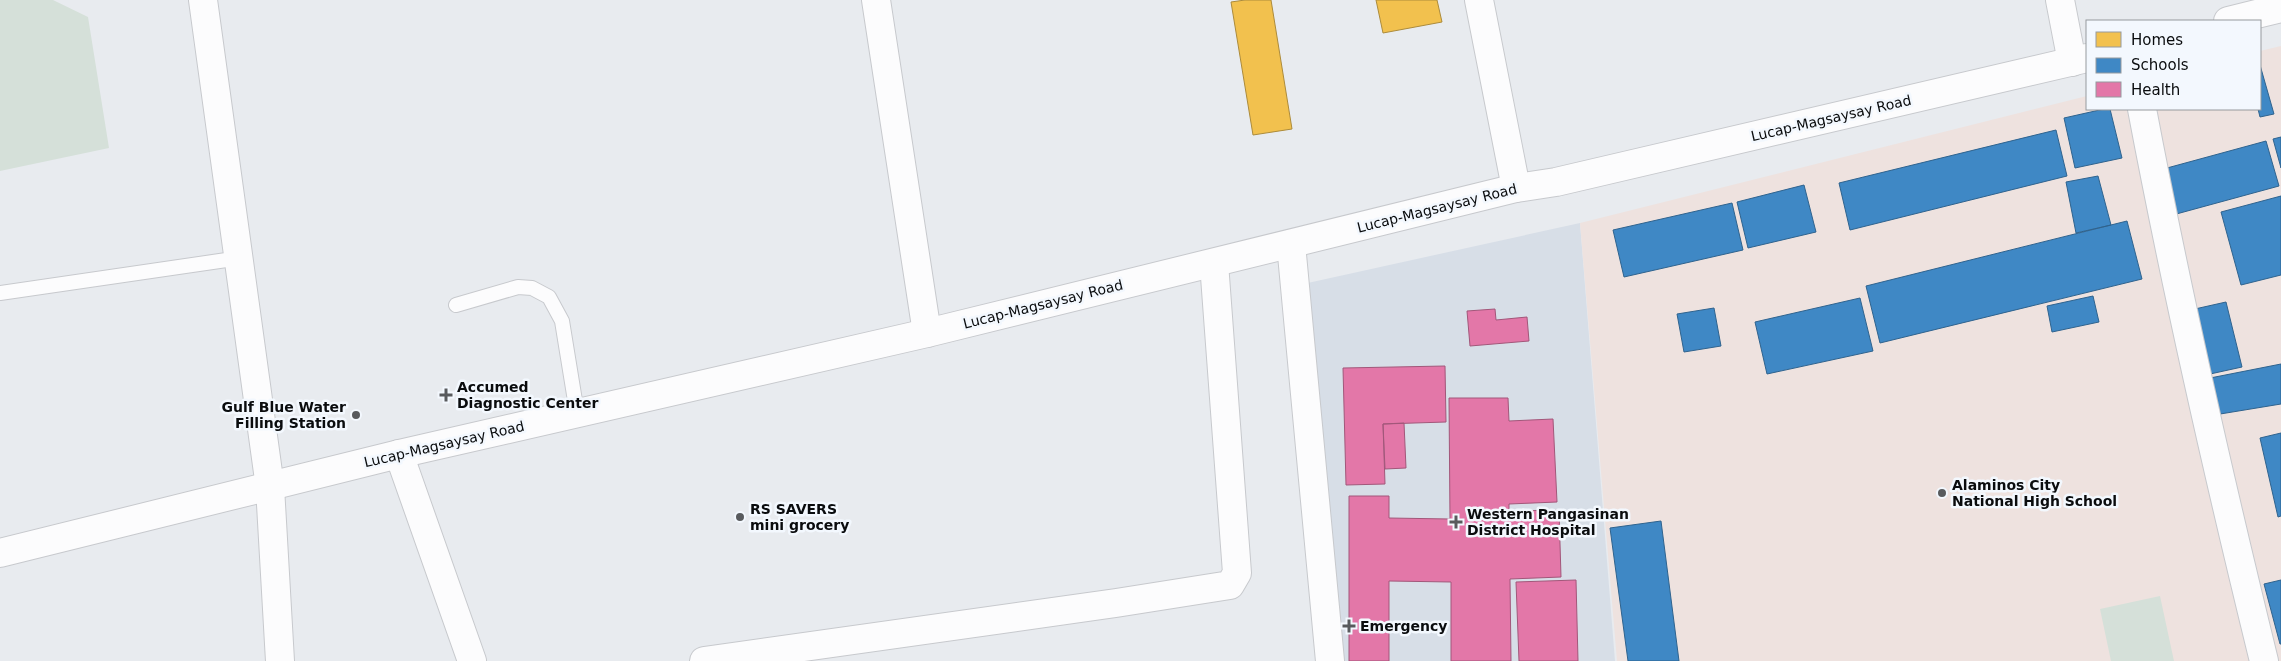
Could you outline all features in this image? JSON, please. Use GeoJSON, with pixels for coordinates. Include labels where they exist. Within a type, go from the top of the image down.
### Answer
{"type":"FeatureCollection","features":[{"type":"Feature","properties":{"kind":"street"},"geometry":{"type":"LineString","coordinates":[[203,0],[270,487],[280,661]]}},
{"type":"Feature","properties":{"kind":"street"},"geometry":{"type":"LineString","coordinates":[[876,0],[927,333]]}},
{"type":"Feature","properties":{"kind":"street"},"geometry":{"type":"LineString","coordinates":[[1480,0],[1516,188]]}},
{"type":"Feature","properties":{"kind":"street"},"geometry":{"type":"LineString","coordinates":[[2060,0],[2080,60]]}},
{"type":"Feature","properties":{"kind":"street"},"geometry":{"type":"LineString","coordinates":[[2232,20],[2281,8]]}},
{"type":"Feature","properties":{"kind":"street","name":"Lucap-Magsaysay Road"},"geometry":{"type":"LineString","coordinates":[[0,553],[399,454],[927,333],[1516,188],[1556,182],[2080,60]]}},
{"type":"Feature","properties":{"kind":"street"},"geometry":{"type":"LineString","coordinates":[[2142,110],[2165,229],[2216,462],[2264,661]]}},
{"type":"Feature","properties":{"kind":"street"},"geometry":{"type":"LineString","coordinates":[[1291,244],[1330,661]]}},
{"type":"Feature","properties":{"kind":"street"},"geometry":{"type":"LineString","coordinates":[[704,661],[1116,603],[1230,585],[1237,573],[1214,263]]}},
{"type":"Feature","properties":{"kind":"street"},"geometry":{"type":"LineString","coordinates":[[399,454],[472,661]]}},
{"type":"Feature","properties":{"kind":"lane"},"geometry":{"type":"LineString","coordinates":[[0,293],[240,258]]}},
{"type":"Feature","properties":{"kind":"lane"},"geometry":{"type":"LineString","coordinates":[[456,305],[518,287],[532,288],[549,297],[562,321],[577,413]]}},
{"type":"Feature","properties":{"kind":"shaded area"},"geometry":{"type":"Polygon","coordinates":[[[0,0],[53,0],[88,17],[109,148],[0,171],[0,0]]]}},
{"type":"Feature","properties":{"kind":"shaded area","name":"Alaminos City National High School"},"geometry":{"type":"Polygon","coordinates":[[[2281,46],[2281,661],[1617,661],[1580,223],[2086,96],[2086,110],[2261,110],[2261,51],[2281,46]]]}},
{"type":"Feature","properties":{"kind":"shaded area","name":"Western Pangasinan District Hospital"},"geometry":{"type":"Polygon","coordinates":[[[1580,223],[1615,661],[1323,661],[1285,288],[1580,223]]]}},
{"type":"Feature","properties":{"kind":"shaded area"},"geometry":{"type":"Polygon","coordinates":[[[2160,596],[2174,661],[2111,661],[2100,609],[2160,596]]]}},
{"type":"Feature","properties":{"kind":"building: Homes"},"geometry":{"type":"Polygon","coordinates":[[[1271,0],[1292,129],[1253,135],[1231,2],[1271,0]]]}},
{"type":"Feature","properties":{"kind":"building: Homes"},"geometry":{"type":"Polygon","coordinates":[[[1376,0],[1437,0],[1442,22],[1383,33],[1376,0]]]}},
{"type":"Feature","properties":{"kind":"building: Schools"},"geometry":{"type":"Polygon","coordinates":[[[2261,68],[2274,114],[2260,117],[2258,110],[2261,110],[2261,68]]]}},
{"type":"Feature","properties":{"kind":"building: Schools"},"geometry":{"type":"Polygon","coordinates":[[[2100,110],[2110,110],[2122,158],[2075,168],[2064,118],[2100,110]]]}},
{"type":"Feature","properties":{"kind":"building: Schools"},"geometry":{"type":"Polygon","coordinates":[[[2056,130],[2067,176],[1850,230],[1839,183],[2056,130]]]}},
{"type":"Feature","properties":{"kind":"building: Schools"},"geometry":{"type":"Polygon","coordinates":[[[2281,137],[2281,168],[2273,139],[2281,137]]]}},
{"type":"Feature","properties":{"kind":"building: Schools"},"geometry":{"type":"Polygon","coordinates":[[[2266,141],[2279,186],[2169,216],[2156,171],[2266,141]]]}},
{"type":"Feature","properties":{"kind":"building: Schools"},"geometry":{"type":"Polygon","coordinates":[[[2098,176],[2111,225],[2076,233],[2066,182],[2098,176]]]}},
{"type":"Feature","properties":{"kind":"building: Schools"},"geometry":{"type":"Polygon","coordinates":[[[1804,185],[1816,232],[1748,248],[1737,202],[1804,185]]]}},
{"type":"Feature","properties":{"kind":"building: Schools"},"geometry":{"type":"Polygon","coordinates":[[[2281,196],[2281,275],[2241,285],[2221,212],[2281,196]]]}},
{"type":"Feature","properties":{"kind":"building: Schools"},"geometry":{"type":"Polygon","coordinates":[[[1732,203],[1743,250],[1624,277],[1613,230],[1732,203]]]}},
{"type":"Feature","properties":{"kind":"building: Schools"},"geometry":{"type":"Polygon","coordinates":[[[2127,221],[2142,279],[1880,343],[1866,286],[2127,221]]]}},
{"type":"Feature","properties":{"kind":"building: Schools"},"geometry":{"type":"Polygon","coordinates":[[[2093,296],[2099,322],[2052,332],[2047,306],[2093,296]]]}},
{"type":"Feature","properties":{"kind":"building: Schools"},"geometry":{"type":"Polygon","coordinates":[[[1860,298],[1873,351],[1767,374],[1755,322],[1860,298]]]}},
{"type":"Feature","properties":{"kind":"building: Schools"},"geometry":{"type":"Polygon","coordinates":[[[2226,302],[2242,367],[2201,376],[2186,311],[2226,302]]]}},
{"type":"Feature","properties":{"kind":"building: Schools"},"geometry":{"type":"Polygon","coordinates":[[[1714,308],[1721,346],[1684,352],[1677,314],[1714,308]]]}},
{"type":"Feature","properties":{"kind":"building: Schools"},"geometry":{"type":"Polygon","coordinates":[[[2281,364],[2281,404],[2208,416],[2200,380],[2281,364]]]}},
{"type":"Feature","properties":{"kind":"building: Schools"},"geometry":{"type":"Polygon","coordinates":[[[2281,433],[2281,516],[2278,517],[2260,438],[2281,433]]]}},
{"type":"Feature","properties":{"kind":"building: Schools"},"geometry":{"type":"Polygon","coordinates":[[[1661,521],[1679,661],[1628,661],[1610,528],[1661,521]]]}},
{"type":"Feature","properties":{"kind":"building: Schools"},"geometry":{"type":"Polygon","coordinates":[[[2281,580],[2281,644],[2280,644],[2264,584],[2281,580]]]}},
{"type":"Feature","properties":{"kind":"building: Health"},"geometry":{"type":"Polygon","coordinates":[[[1495,309],[1496,320],[1527,317],[1529,341],[1470,346],[1467,311],[1495,309]]]}},
{"type":"Feature","properties":{"kind":"building: Health"},"geometry":{"type":"Polygon","coordinates":[[[1445,366],[1446,422],[1383,424],[1385,484],[1346,485],[1343,368],[1445,366]]]}},
{"type":"Feature","properties":{"kind":"building: Health"},"geometry":{"type":"Polygon","coordinates":[[[1449,398],[1508,398],[1509,421],[1553,419],[1557,502],[1509,504],[1509,511],[1559,510],[1561,577],[1510,579],[1511,661],[1451,661],[1451,582],[1389,581],[1389,661],[1349,661],[1349,496],[1389,496],[1389,518],[1450,519],[1449,398]]]}},
{"type":"Feature","properties":{"kind":"building: Health"},"geometry":{"type":"Polygon","coordinates":[[[1404,423],[1406,468],[1385,469],[1383,424],[1404,423]]]}},
{"type":"Feature","properties":{"kind":"building: Health"},"geometry":{"type":"Polygon","coordinates":[[[1576,580],[1578,661],[1519,661],[1516,582],[1576,580]]]}},
{"type":"Feature","properties":{"kind":"place","name":"Accumed Diagnostic Center"},"geometry":{"type":"Point","coordinates":[446,395]}},
{"type":"Feature","properties":{"kind":"place","name":"Gulf Blue Water Filling Station"},"geometry":{"type":"Point","coordinates":[356,415]}},
{"type":"Feature","properties":{"kind":"place","name":"Alaminos City National High School"},"geometry":{"type":"Point","coordinates":[1942,493]}},
{"type":"Feature","properties":{"kind":"place","name":"RS SAVERS mini grocery"},"geometry":{"type":"Point","coordinates":[740,517]}},
{"type":"Feature","properties":{"kind":"place","name":"Western Pangasinan District Hospital"},"geometry":{"type":"Point","coordinates":[1456,522]}},
{"type":"Feature","properties":{"kind":"place","name":"Emergency"},"geometry":{"type":"Point","coordinates":[1349,626]}}]}
